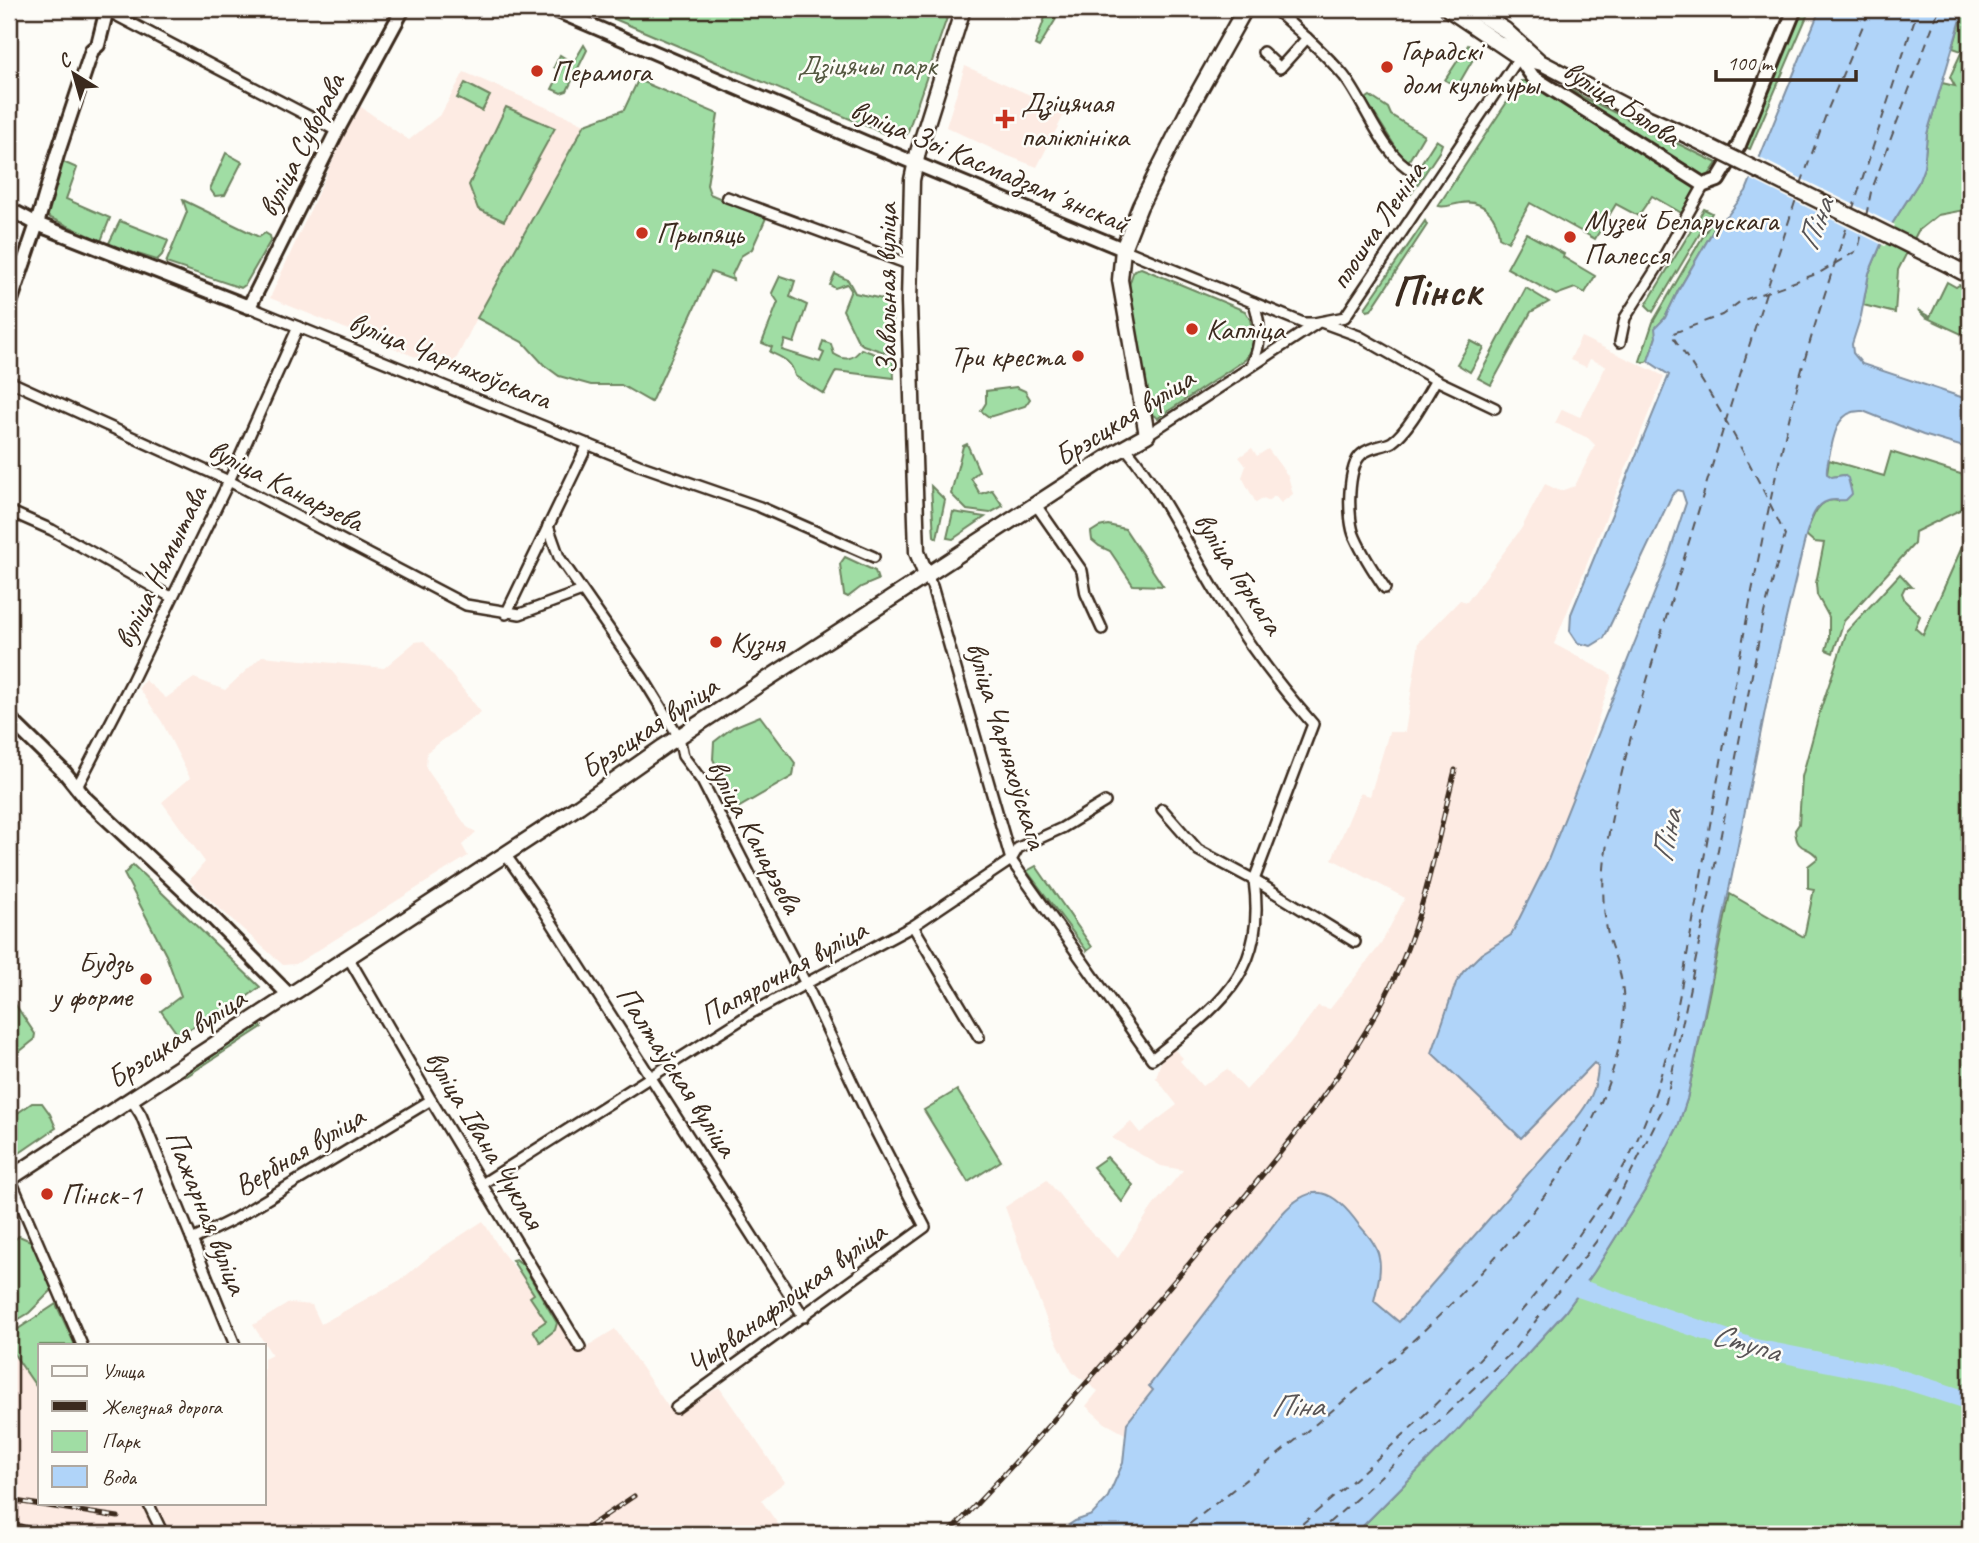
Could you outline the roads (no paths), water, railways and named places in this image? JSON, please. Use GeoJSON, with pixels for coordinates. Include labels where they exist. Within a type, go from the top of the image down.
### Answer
{"type":"FeatureCollection","features":[{"type":"Feature","properties":{"kind":"main road","name":"Завальная вуліца"},"geometry":{"type":"LineString","coordinates":[[926,575],[918,552],[908,264],[912,180],[963,9]]}},
{"type":"Feature","properties":{"kind":"main road"},"geometry":{"type":"LineString","coordinates":[[1147,435],[1120,280],[1123,249],[1140,206],[1189,109],[1245,9]]}},
{"type":"Feature","properties":{"kind":"main road","name":"вуліца Бялова"},"geometry":{"type":"LineString","coordinates":[[1448,9],[1542,63],[1642,115],[1970,276]]}},
{"type":"Feature","properties":{"kind":"main road","name":"вуліца Бялова"},"geometry":{"type":"LineString","coordinates":[[1472,9],[1505,30],[1522,52]]}},
{"type":"Feature","properties":{"kind":"main road","name":"Брэсцкая вуліца"},"geometry":{"type":"LineString","coordinates":[[9,1178],[926,575],[1147,435]]}},
{"type":"Feature","properties":{"kind":"street"},"geometry":{"type":"LineString","coordinates":[[9,306],[92,50],[98,45],[107,9],[337,131]]}},
{"type":"Feature","properties":{"kind":"street","name":"вуліца Суворава"},"geometry":{"type":"LineString","coordinates":[[249,307],[337,131],[403,9]]}},
{"type":"Feature","properties":{"kind":"street","name":"вуліца Зоі Касмадзямʼянскай"},"geometry":{"type":"LineString","coordinates":[[553,9],[866,143],[1303,323],[1321,322]]}},
{"type":"Feature","properties":{"kind":"street"},"geometry":{"type":"LineString","coordinates":[[1274,9],[1307,38],[1345,78],[1389,148],[1413,171]]}},
{"type":"Feature","properties":{"kind":"street"},"geometry":{"type":"LineString","coordinates":[[1620,342],[1625,318],[1662,260],[1704,185],[1718,180],[1739,145],[1795,9]]}},
{"type":"Feature","properties":{"kind":"street"},"geometry":{"type":"LineString","coordinates":[[1262,52],[1280,68],[1307,38]]}},
{"type":"Feature","properties":{"kind":"street","name":"вуліца Бялова"},"geometry":{"type":"LineString","coordinates":[[1522,52],[1533,77],[1704,185]]}},
{"type":"Feature","properties":{"kind":"street","name":"плошча Леніна"},"geometry":{"type":"LineString","coordinates":[[1321,322],[1345,317],[1522,52]]}},
{"type":"Feature","properties":{"kind":"street"},"geometry":{"type":"LineString","coordinates":[[727,197],[908,264]]}},
{"type":"Feature","properties":{"kind":"street","name":"вуліца Чарняхоўскага"},"geometry":{"type":"LineString","coordinates":[[9,209],[37,224],[639,465],[760,507],[874,556]]}},
{"type":"Feature","properties":{"kind":"street"},"geometry":{"type":"LineString","coordinates":[[1252,367],[1258,353],[1261,331],[1254,303]]}},
{"type":"Feature","properties":{"kind":"street","name":"плошча Леніна"},"geometry":{"type":"LineString","coordinates":[[1321,322],[1359,336],[1436,380],[1495,408]]}},
{"type":"Feature","properties":{"kind":"street","name":"Брэсцкая вуліца"},"geometry":{"type":"LineString","coordinates":[[1147,435],[1321,322]]}},
{"type":"Feature","properties":{"kind":"street","name":"вуліца Нямытава"},"geometry":{"type":"LineString","coordinates":[[77,787],[132,681],[229,481],[298,327]]}},
{"type":"Feature","properties":{"kind":"street"},"geometry":{"type":"LineString","coordinates":[[1385,588],[1353,534],[1350,501],[1352,469],[1360,454],[1391,442],[1396,437],[1413,418],[1436,380]]}},
{"type":"Feature","properties":{"kind":"street","name":"вуліца Канарэева"},"geometry":{"type":"LineString","coordinates":[[9,381],[229,481],[466,605],[506,614],[520,614],[582,591]]}},
{"type":"Feature","properties":{"kind":"street"},"geometry":{"type":"LineString","coordinates":[[506,614],[588,444]]}},
{"type":"Feature","properties":{"kind":"street","name":"вуліца Горкага"},"geometry":{"type":"LineString","coordinates":[[1125,447],[1155,489],[1218,596],[1291,698],[1313,724],[1254,880]]}},
{"type":"Feature","properties":{"kind":"street"},"geometry":{"type":"LineString","coordinates":[[1036,505],[1082,570],[1086,594],[1102,629]]}},
{"type":"Feature","properties":{"kind":"street"},"geometry":{"type":"LineString","coordinates":[[9,511],[52,530],[171,597]]}},
{"type":"Feature","properties":{"kind":"street","name":"вуліца Канарэева"},"geometry":{"type":"LineString","coordinates":[[548,526],[559,557],[643,678],[679,737],[683,755],[702,780],[925,1227]]}},
{"type":"Feature","properties":{"kind":"street","name":"вуліца Чарняхоўскага"},"geometry":{"type":"LineString","coordinates":[[926,575],[932,586],[1011,860],[1152,1059],[1223,1000],[1241,974],[1252,950],[1254,880]]}},
{"type":"Feature","properties":{"kind":"street"},"geometry":{"type":"LineString","coordinates":[[9,718],[43,750],[86,799],[232,936],[289,995]]}},
{"type":"Feature","properties":{"kind":"street","name":"Папярочная вуліца"},"geometry":{"type":"LineString","coordinates":[[482,1184],[753,1012],[913,926],[1011,860],[1018,848],[1062,828],[1105,802]]}},
{"type":"Feature","properties":{"kind":"street"},"geometry":{"type":"LineString","coordinates":[[1162,809],[1198,850],[1254,880],[1355,942]]}},
{"type":"Feature","properties":{"kind":"street","name":"Палтаўская вуліца"},"geometry":{"type":"LineString","coordinates":[[505,854],[534,895],[804,1317]]}},
{"type":"Feature","properties":{"kind":"street"},"geometry":{"type":"LineString","coordinates":[[913,926],[979,1037]]}},
{"type":"Feature","properties":{"kind":"street","name":"вуліца Івана Чуклая"},"geometry":{"type":"LineString","coordinates":[[348,957],[430,1100],[580,1347]]}},
{"type":"Feature","properties":{"kind":"street","name":"Пажарная вуліца"},"geometry":{"type":"LineString","coordinates":[[131,1099],[141,1115],[235,1344]]}},
{"type":"Feature","properties":{"kind":"street","name":"Вербная вуліца"},"geometry":{"type":"LineString","coordinates":[[192,1240],[234,1219],[430,1100]]}},
{"type":"Feature","properties":{"kind":"street"},"geometry":{"type":"LineString","coordinates":[[9,1178],[82,1344]]}},
{"type":"Feature","properties":{"kind":"street","name":"Чырванафлоцкая вуліца"},"geometry":{"type":"LineString","coordinates":[[676,1408],[925,1227]]}},
{"type":"Feature","properties":{"kind":"street"},"geometry":{"type":"LineString","coordinates":[[148,1504],[163,1534]]}},
{"type":"Feature","properties":{"kind":"water","name":"Піна"},"geometry":{"type":"Polygon","coordinates":[[[1820,9],[1964,9],[1927,134],[1924,167],[1918,183],[1885,235],[1869,273],[1861,316],[1852,344],[1853,353],[1862,364],[1970,400],[1970,449],[1923,435],[1863,411],[1847,415],[1838,426],[1827,474],[1832,477],[1844,475],[1848,478],[1852,494],[1846,500],[1830,500],[1819,506],[1806,535],[1771,681],[1687,1099],[1678,1126],[1647,1187],[1594,1272],[1565,1312],[1456,1432],[1355,1534],[1064,1534],[1066,1527],[1092,1515],[1107,1499],[1123,1463],[1127,1423],[1153,1390],[1149,1386],[1281,1215],[1293,1204],[1303,1196],[1323,1193],[1332,1197],[1350,1213],[1378,1253],[1380,1273],[1374,1301],[1399,1322],[1576,1119],[1591,1095],[1598,1067],[1594,1063],[1521,1138],[1432,1053],[1456,983],[1481,954],[1511,935],[1546,865],[1666,564],[1686,503],[1682,491],[1678,490],[1672,495],[1604,638],[1591,646],[1578,643],[1570,631],[1571,614],[1669,375],[1648,361],[1656,337],[1655,328],[1665,318],[1717,224],[1728,215],[1746,191],[1820,9]]]}},
{"type":"Feature","properties":{"kind":"waterway","name":"Ступа"},"geometry":{"type":"LineString","coordinates":[[1561,1282],[1755,1348],[1889,1375],[1970,1401]]}},
{"type":"Feature","properties":{"kind":"railway"},"geometry":{"type":"LineString","coordinates":[[948,1534],[1044,1431],[1168,1289],[1282,1150],[1335,1079],[1381,1004],[1410,942],[1425,893],[1455,770]]}},
{"type":"Feature","properties":{"kind":"railway"},"geometry":{"type":"LineString","coordinates":[[578,1534],[634,1496]]}},
{"type":"Feature","properties":{"kind":"railway"},"geometry":{"type":"LineString","coordinates":[[9,1500],[118,1517]]}},
{"type":"Feature","properties":{"kind":"railway"},"geometry":{"type":"LineString","coordinates":[[9,1523],[50,1534]]}},
{"type":"Feature","properties":{"kind":"place","name":"Гарадскі дом культуры"},"geometry":{"type":"Point","coordinates":[1387,67]}},
{"type":"Feature","properties":{"kind":"place","name":"Перамога"},"geometry":{"type":"Point","coordinates":[537,71]}},
{"type":"Feature","properties":{"kind":"place","name":"Дзіцячая паліклініка"},"geometry":{"type":"Point","coordinates":[1005,119]}},
{"type":"Feature","properties":{"kind":"place","name":"Прыпяць"},"geometry":{"type":"Point","coordinates":[642,233]}},
{"type":"Feature","properties":{"kind":"place","name":"Музей Беларускага Палесся"},"geometry":{"type":"Point","coordinates":[1570,237]}},
{"type":"Feature","properties":{"kind":"place","name":"Капліца"},"geometry":{"type":"Point","coordinates":[1192,329]}},
{"type":"Feature","properties":{"kind":"place","name":"Три креста"},"geometry":{"type":"Point","coordinates":[1078,356]}},
{"type":"Feature","properties":{"kind":"place","name":"Кузня"},"geometry":{"type":"Point","coordinates":[716,642]}},
{"type":"Feature","properties":{"kind":"place","name":"Будзь у форме"},"geometry":{"type":"Point","coordinates":[146,979]}},
{"type":"Feature","properties":{"kind":"place","name":"Пінск-1"},"geometry":{"type":"Point","coordinates":[47,1194]}},
{"type":"Feature","properties":{"kind":"district","name":"Пінск"},"geometry":{"type":"Point","coordinates":[1437,290]}},
{"type":"Feature","properties":{"kind":"park label","name":"Дзіцячы парк"},"geometry":{"type":"Point","coordinates":[867,65]}}]}
